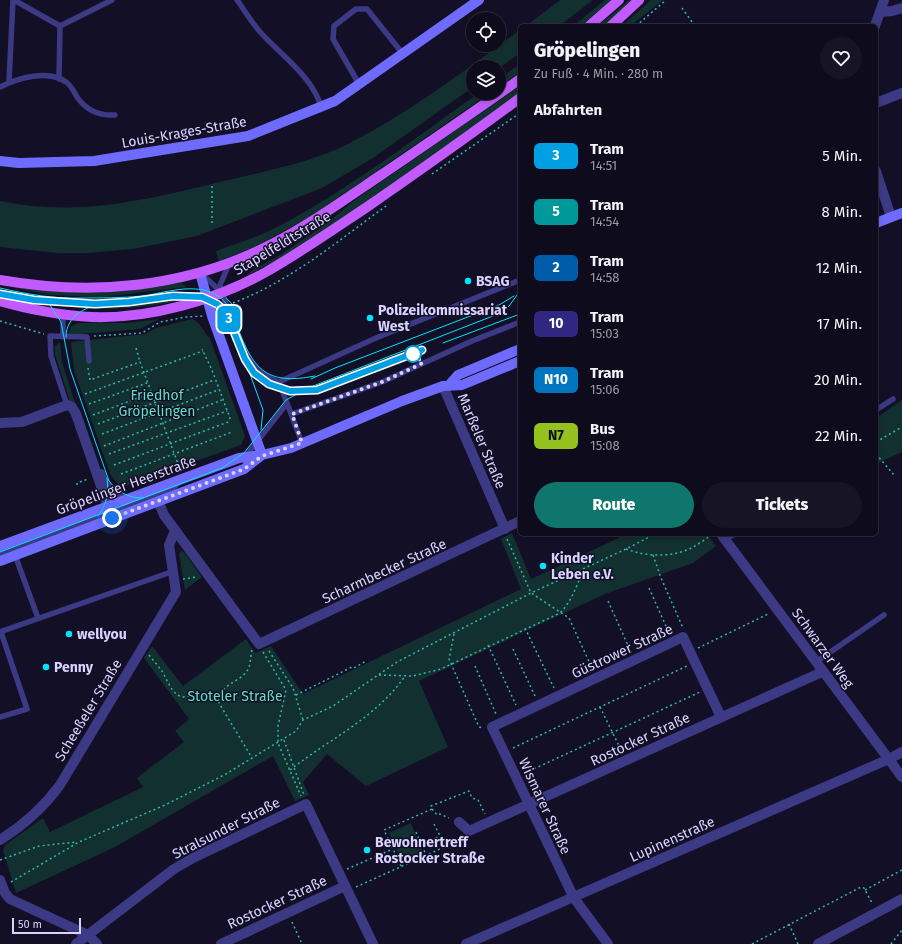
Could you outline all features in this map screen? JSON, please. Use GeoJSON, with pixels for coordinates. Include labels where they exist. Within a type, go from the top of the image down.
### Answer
{"type":"FeatureCollection","features":[{"type":"Feature","properties":{"kind":"main road","name":"Louis-Krages-Straße"},"geometry":{"type":"LineString","coordinates":[[0,161],[19,163],[94,161],[170,150],[248,136],[335,101],[479,0]]}},
{"type":"Feature","properties":{"kind":"main road"},"geometry":{"type":"LineString","coordinates":[[591,24],[619,0]]}},
{"type":"Feature","properties":{"kind":"main road"},"geometry":{"type":"LineString","coordinates":[[613,24],[639,0]]}},
{"type":"Feature","properties":{"kind":"main road","name":"Stapelfeldtstraße"},"geometry":{"type":"LineString","coordinates":[[0,280],[28,285],[75,288],[122,288],[161,282],[200,273],[230,262],[269,246],[329,210],[518,79]]}},
{"type":"Feature","properties":{"kind":"main road","name":"Stapelfeldtstraße"},"geometry":{"type":"LineString","coordinates":[[0,301],[17,306],[92,317],[143,314],[171,308],[221,292],[265,273],[295,255],[396,187],[518,99]]}},
{"type":"Feature","properties":{"kind":"main road"},"geometry":{"type":"LineString","coordinates":[[878,222],[902,213]]}},
{"type":"Feature","properties":{"kind":"main road"},"geometry":{"type":"LineString","coordinates":[[200,273],[212,316],[262,456]]}},
{"type":"Feature","properties":{"kind":"main road","name":"Gröpelinger Heerstraße"},"geometry":{"type":"LineString","coordinates":[[0,546],[108,506],[127,503],[181,474],[245,457],[262,456],[302,443],[447,385],[458,375],[518,350]]}},
{"type":"Feature","properties":{"kind":"main road","name":"Gröpelinger Heerstraße"},"geometry":{"type":"LineString","coordinates":[[447,385],[462,385],[518,362]]}},
{"type":"Feature","properties":{"kind":"main road","name":"Gröpelinger Heerstraße"},"geometry":{"type":"LineString","coordinates":[[0,561],[244,469],[262,456]]}},
{"type":"Feature","properties":{"kind":"street"},"geometry":{"type":"LineString","coordinates":[[876,24],[884,0]]}},
{"type":"Feature","properties":{"kind":"street"},"geometry":{"type":"LineString","coordinates":[[880,12],[902,8]]}},
{"type":"Feature","properties":{"kind":"street"},"geometry":{"type":"LineString","coordinates":[[878,102],[902,93]]}},
{"type":"Feature","properties":{"kind":"street"},"geometry":{"type":"LineString","coordinates":[[878,177],[891,217]]}},
{"type":"Feature","properties":{"kind":"street","name":"Marßeler Straße"},"geometry":{"type":"LineString","coordinates":[[447,385],[505,529]]}},
{"type":"Feature","properties":{"kind":"street"},"geometry":{"type":"LineString","coordinates":[[0,423],[22,422],[67,405],[72,408],[76,414],[108,506]]}},
{"type":"Feature","properties":{"kind":"street"},"geometry":{"type":"LineString","coordinates":[[158,501],[164,515],[175,531],[261,643]]}},
{"type":"Feature","properties":{"kind":"street","name":"Scharmbecker Straße"},"geometry":{"type":"LineString","coordinates":[[261,643],[518,523]]}},
{"type":"Feature","properties":{"kind":"street","name":"Scheeßeler Straße"},"geometry":{"type":"LineString","coordinates":[[0,840],[33,817],[47,803],[60,785],[176,592],[175,575],[169,545],[175,531]]}},
{"type":"Feature","properties":{"kind":"street","name":"Schwarzer Weg"},"geometry":{"type":"LineString","coordinates":[[723,536],[822,672],[902,778]]}},
{"type":"Feature","properties":{"kind":"street","name":"Güstrower Straße"},"geometry":{"type":"LineString","coordinates":[[496,725],[683,637],[721,717]]}},
{"type":"Feature","properties":{"kind":"street","name":"Rostocker Straße"},"geometry":{"type":"LineString","coordinates":[[469,831],[822,672]]}},
{"type":"Feature","properties":{"kind":"street","name":"Wismarer Straße"},"geometry":{"type":"LineString","coordinates":[[496,725],[504,752],[528,805],[574,898],[608,944]]}},
{"type":"Feature","properties":{"kind":"street","name":"Lupinenstraße"},"geometry":{"type":"LineString","coordinates":[[466,944],[574,898],[902,752]]}},
{"type":"Feature","properties":{"kind":"street"},"geometry":{"type":"LineString","coordinates":[[306,804],[373,944]]}},
{"type":"Feature","properties":{"kind":"street","name":"Stralsunder Straße"},"geometry":{"type":"LineString","coordinates":[[76,944],[174,869],[193,858],[306,804]]}},
{"type":"Feature","properties":{"kind":"street"},"geometry":{"type":"LineString","coordinates":[[459,822],[469,831]]}},
{"type":"Feature","properties":{"kind":"street"},"geometry":{"type":"LineString","coordinates":[[0,880],[4,893],[10,899],[88,935],[97,944]]}},
{"type":"Feature","properties":{"kind":"street","name":"Rostocker Straße"},"geometry":{"type":"LineString","coordinates":[[221,944],[287,913],[346,889]]}},
{"type":"Feature","properties":{"kind":"street"},"geometry":{"type":"LineString","coordinates":[[818,944],[902,899]]}},
{"type":"Feature","properties":{"kind":"lane"},"geometry":{"type":"LineString","coordinates":[[9,82],[13,0],[60,26]]}},
{"type":"Feature","properties":{"kind":"lane"},"geometry":{"type":"LineString","coordinates":[[60,26],[112,0]]}},
{"type":"Feature","properties":{"kind":"lane"},"geometry":{"type":"LineString","coordinates":[[238,0],[260,32],[305,79],[318,97],[321,107]]}},
{"type":"Feature","properties":{"kind":"lane"},"geometry":{"type":"LineString","coordinates":[[359,84],[333,39],[334,26],[356,9],[367,9],[403,54]]}},
{"type":"Feature","properties":{"kind":"lane"},"geometry":{"type":"LineString","coordinates":[[59,79],[60,26]]}},
{"type":"Feature","properties":{"kind":"lane"},"geometry":{"type":"LineString","coordinates":[[0,87],[9,82],[30,77],[59,79],[66,82],[80,100],[92,110],[107,115],[115,115]]}},
{"type":"Feature","properties":{"kind":"lane"},"geometry":{"type":"LineString","coordinates":[[230,262],[221,278],[221,292],[249,361],[268,379],[279,382],[376,338],[518,281]]}},
{"type":"Feature","properties":{"kind":"lane"},"geometry":{"type":"LineString","coordinates":[[200,273],[221,292]]}},
{"type":"Feature","properties":{"kind":"lane"},"geometry":{"type":"LineString","coordinates":[[63,313],[63,337]]}},
{"type":"Feature","properties":{"kind":"lane"},"geometry":{"type":"LineString","coordinates":[[292,414],[382,382],[518,323]]}},
{"type":"Feature","properties":{"kind":"lane"},"geometry":{"type":"LineString","coordinates":[[67,405],[51,356],[50,336],[86,337],[89,361]]}},
{"type":"Feature","properties":{"kind":"lane"},"geometry":{"type":"LineString","coordinates":[[279,382],[302,443]]}},
{"type":"Feature","properties":{"kind":"lane"},"geometry":{"type":"LineString","coordinates":[[878,409],[893,399]]}},
{"type":"Feature","properties":{"kind":"lane"},"geometry":{"type":"LineString","coordinates":[[245,457],[287,403]]}},
{"type":"Feature","properties":{"kind":"lane"},"geometry":{"type":"LineString","coordinates":[[97,473],[102,472],[110,487],[127,503]]}},
{"type":"Feature","properties":{"kind":"lane"},"geometry":{"type":"LineString","coordinates":[[0,554],[127,503],[142,500],[173,489],[181,474]]}},
{"type":"Feature","properties":{"kind":"lane"},"geometry":{"type":"LineString","coordinates":[[15,555],[38,618]]}},
{"type":"Feature","properties":{"kind":"lane"},"geometry":{"type":"LineString","coordinates":[[0,717],[27,709],[0,632],[38,618],[175,575]]}},
{"type":"Feature","properties":{"kind":"lane"},"geometry":{"type":"LineString","coordinates":[[816,662],[884,615]]}},
{"type":"Feature","properties":{"kind":"path"},"geometry":{"type":"LineString","coordinates":[[638,24],[666,0]]}},
{"type":"Feature","properties":{"kind":"path"},"geometry":{"type":"LineString","coordinates":[[682,8],[694,24]]}},
{"type":"Feature","properties":{"kind":"path"},"geometry":{"type":"LineString","coordinates":[[212,184],[212,223]]}},
{"type":"Feature","properties":{"kind":"path"},"geometry":{"type":"LineString","coordinates":[[86,337],[142,333],[160,322],[186,317],[212,316]]}},
{"type":"Feature","properties":{"kind":"path"},"geometry":{"type":"LineString","coordinates":[[0,321],[50,336]]}},
{"type":"Feature","properties":{"kind":"path"},"geometry":{"type":"LineString","coordinates":[[136,348],[147,383],[181,474]]}},
{"type":"Feature","properties":{"kind":"path"},"geometry":{"type":"LineString","coordinates":[[85,394],[202,350],[212,370],[214,380],[230,418],[228,422],[114,465]]}},
{"type":"Feature","properties":{"kind":"path"},"geometry":{"type":"LineString","coordinates":[[89,361],[90,380],[140,362]]}},
{"type":"Feature","properties":{"kind":"path"},"geometry":{"type":"LineString","coordinates":[[98,424],[214,380]]}},
{"type":"Feature","properties":{"kind":"path"},"geometry":{"type":"LineString","coordinates":[[89,404],[147,383]]}},
{"type":"Feature","properties":{"kind":"path"},"geometry":{"type":"LineString","coordinates":[[102,434],[218,390]]}},
{"type":"Feature","properties":{"kind":"path"},"geometry":{"type":"LineString","coordinates":[[93,415],[151,392]]}},
{"type":"Feature","properties":{"kind":"path"},"geometry":{"type":"LineString","coordinates":[[104,446],[222,400]]}},
{"type":"Feature","properties":{"kind":"path"},"geometry":{"type":"LineString","coordinates":[[109,454],[227,411]]}},
{"type":"Feature","properties":{"kind":"path"},"geometry":{"type":"LineString","coordinates":[[878,441],[902,427]]}},
{"type":"Feature","properties":{"kind":"path"},"geometry":{"type":"LineString","coordinates":[[120,474],[232,432]]}},
{"type":"Feature","properties":{"kind":"path"},"geometry":{"type":"LineString","coordinates":[[878,456],[894,475]]}},
{"type":"Feature","properties":{"kind":"path"},"geometry":{"type":"LineString","coordinates":[[77,485],[77,483],[97,473]]}},
{"type":"Feature","properties":{"kind":"path"},"geometry":{"type":"LineString","coordinates":[[505,529],[509,543],[531,593],[569,618],[596,677]]}},
{"type":"Feature","properties":{"kind":"path"},"geometry":{"type":"LineString","coordinates":[[4,893],[12,881],[79,842],[165,805],[226,774],[296,731],[303,720],[333,706],[397,662],[454,634],[531,593],[651,536]]}},
{"type":"Feature","properties":{"kind":"path"},"geometry":{"type":"LineString","coordinates":[[626,549],[637,553],[653,555],[673,554],[694,547],[709,536]]}},
{"type":"Feature","properties":{"kind":"path"},"geometry":{"type":"LineString","coordinates":[[653,555],[661,578],[684,631],[683,637]]}},
{"type":"Feature","properties":{"kind":"path"},"geometry":{"type":"LineString","coordinates":[[379,675],[405,676],[424,674],[450,665],[488,645],[561,612],[575,590],[584,569]]}},
{"type":"Feature","properties":{"kind":"path"},"geometry":{"type":"LineString","coordinates":[[175,575],[208,575]]}},
{"type":"Feature","properties":{"kind":"path"},"geometry":{"type":"LineString","coordinates":[[649,588],[673,642]]}},
{"type":"Feature","properties":{"kind":"path"},"geometry":{"type":"LineString","coordinates":[[608,601],[634,660]]}},
{"type":"Feature","properties":{"kind":"path"},"geometry":{"type":"LineString","coordinates":[[690,651],[777,609]]}},
{"type":"Feature","properties":{"kind":"path"},"geometry":{"type":"LineString","coordinates":[[525,628],[557,696]]}},
{"type":"Feature","properties":{"kind":"path"},"geometry":{"type":"LineString","coordinates":[[454,634],[449,652],[450,665],[479,727],[488,729],[496,725],[475,666]]}},
{"type":"Feature","properties":{"kind":"path"},"geometry":{"type":"LineString","coordinates":[[261,643],[296,695],[303,720]]}},
{"type":"Feature","properties":{"kind":"path"},"geometry":{"type":"LineString","coordinates":[[252,758],[219,703],[219,698],[221,692],[247,671],[251,651],[261,643]]}},
{"type":"Feature","properties":{"kind":"path"},"geometry":{"type":"LineString","coordinates":[[261,643],[286,690],[278,726],[278,743],[306,804]]}},
{"type":"Feature","properties":{"kind":"path"},"geometry":{"type":"LineString","coordinates":[[488,645],[520,713]]}},
{"type":"Feature","properties":{"kind":"path"},"geometry":{"type":"LineString","coordinates":[[141,649],[149,654],[158,665],[177,695],[183,697],[203,695],[219,698]]}},
{"type":"Feature","properties":{"kind":"path"},"geometry":{"type":"LineString","coordinates":[[513,649],[539,704]]}},
{"type":"Feature","properties":{"kind":"path"},"geometry":{"type":"LineString","coordinates":[[296,695],[366,661]]}},
{"type":"Feature","properties":{"kind":"path"},"geometry":{"type":"LineString","coordinates":[[504,752],[696,662]]}},
{"type":"Feature","properties":{"kind":"path"},"geometry":{"type":"LineString","coordinates":[[290,770],[365,718],[399,685],[405,676]]}},
{"type":"Feature","properties":{"kind":"path"},"geometry":{"type":"LineString","coordinates":[[516,777],[708,689]]}},
{"type":"Feature","properties":{"kind":"path"},"geometry":{"type":"LineString","coordinates":[[600,707],[626,760]]}},
{"type":"Feature","properties":{"kind":"path"},"geometry":{"type":"LineString","coordinates":[[284,739],[304,791],[306,804]]}},
{"type":"Feature","properties":{"kind":"path"},"geometry":{"type":"LineString","coordinates":[[402,866],[384,830],[432,809],[431,806],[469,791],[472,798],[478,800],[489,822]]}},
{"type":"Feature","properties":{"kind":"path"},"geometry":{"type":"LineString","coordinates":[[432,809],[437,815],[440,814],[459,822]]}},
{"type":"Feature","properties":{"kind":"path"},"geometry":{"type":"LineString","coordinates":[[434,824],[445,846]]}},
{"type":"Feature","properties":{"kind":"path","name":"Rostocker Straße"},"geometry":{"type":"LineString","coordinates":[[346,889],[426,855],[457,840],[469,831]]}},
{"type":"Feature","properties":{"kind":"path"},"geometry":{"type":"LineString","coordinates":[[416,832],[426,855]]}},
{"type":"Feature","properties":{"kind":"path"},"geometry":{"type":"LineString","coordinates":[[421,844],[440,836]]}},
{"type":"Feature","properties":{"kind":"path"},"geometry":{"type":"LineString","coordinates":[[0,860],[39,846],[79,842]]}},
{"type":"Feature","properties":{"kind":"path"},"geometry":{"type":"LineString","coordinates":[[338,873],[393,849]]}},
{"type":"Feature","properties":{"kind":"path"},"geometry":{"type":"LineString","coordinates":[[865,890],[902,870]]}},
{"type":"Feature","properties":{"kind":"path"},"geometry":{"type":"LineString","coordinates":[[752,944],[861,887],[865,890],[877,912]]}},
{"type":"Feature","properties":{"kind":"path"},"geometry":{"type":"LineString","coordinates":[[287,913],[302,944]]}},
{"type":"Feature","properties":{"kind":"path"},"geometry":{"type":"LineString","coordinates":[[789,924],[798,944]]}},
{"type":"Feature","properties":{"kind":"path"},"geometry":{"type":"LineString","coordinates":[[891,944],[902,930]]}},
{"type":"Feature","properties":{"kind":"green space"},"geometry":{"type":"Polygon","coordinates":[[[560,0],[593,0],[562,24],[529,24],[560,0]]]}},
{"type":"Feature","properties":{"kind":"green space"},"geometry":{"type":"Polygon","coordinates":[[[605,0],[612,0],[582,24],[575,24],[605,0]]]}},
{"type":"Feature","properties":{"kind":"green space"},"geometry":{"type":"Polygon","coordinates":[[[629,0],[635,0],[608,24],[600,24],[629,0]]]}},
{"type":"Feature","properties":{"kind":"green space"},"geometry":{"type":"Polygon","coordinates":[[[651,0],[663,0],[633,24],[624,24],[651,0]]]}},
{"type":"Feature","properties":{"kind":"green space"},"geometry":{"type":"Polygon","coordinates":[[[518,31],[518,54],[506,63],[506,60],[479,60],[490,52],[506,52],[506,40],[518,31]]]}},
{"type":"Feature","properties":{"kind":"green space"},"geometry":{"type":"Polygon","coordinates":[[[518,65],[518,73],[506,82],[506,74],[518,65]]]}},
{"type":"Feature","properties":{"kind":"green space"},"geometry":{"type":"Polygon","coordinates":[[[466,69],[466,92],[373,158],[322,188],[197,236],[133,249],[88,253],[58,253],[0,247],[0,201],[31,206],[60,207],[89,207],[118,204],[174,193],[276,169],[305,161],[346,145],[391,120],[466,69]]]}},
{"type":"Feature","properties":{"kind":"green space"},"geometry":{"type":"Polygon","coordinates":[[[518,87],[518,95],[302,247],[246,276],[254,269],[277,257],[326,224],[355,200],[500,100],[506,100],[506,96],[518,87]]]}},
{"type":"Feature","properties":{"kind":"green space"},"geometry":{"type":"Polygon","coordinates":[[[469,100],[480,100],[310,217],[256,246],[219,261],[216,251],[266,232],[300,214],[327,199],[378,165],[469,100]]]}},
{"type":"Feature","properties":{"kind":"green space"},"geometry":{"type":"Polygon","coordinates":[[[181,283],[187,287],[100,297],[50,295],[5,286],[51,291],[114,292],[181,283]]]}},
{"type":"Feature","properties":{"kind":"green space"},"geometry":{"type":"Polygon","coordinates":[[[180,298],[180,300],[169,303],[146,306],[87,309],[101,306],[180,298]]]}},
{"type":"Feature","properties":{"kind":"green space"},"geometry":{"type":"Polygon","coordinates":[[[159,319],[140,329],[68,335],[71,327],[77,323],[128,323],[159,319]]]}},
{"type":"Feature","properties":{"kind":"green space","name":"Friedhof Gröpelingen"},"geometry":{"type":"Polygon","coordinates":[[[192,319],[200,325],[210,338],[245,436],[241,445],[121,488],[110,474],[74,370],[71,342],[145,334],[156,328],[192,319]]]}},
{"type":"Feature","properties":{"kind":"green space"},"geometry":{"type":"Polygon","coordinates":[[[60,342],[62,362],[76,406],[70,402],[55,355],[55,346],[60,342]]]}},
{"type":"Feature","properties":{"kind":"green space"},"geometry":{"type":"Polygon","coordinates":[[[902,400],[902,452],[878,463],[878,417],[902,400]]]}},
{"type":"Feature","properties":{"kind":"green space","name":"Stoteler Straße"},"geometry":{"type":"Polygon","coordinates":[[[512,533],[531,579],[623,536],[708,536],[716,546],[693,563],[605,594],[419,681],[448,747],[366,786],[327,754],[303,782],[309,795],[295,801],[273,756],[115,847],[16,893],[3,850],[5,845],[43,818],[50,832],[143,787],[137,778],[184,742],[175,731],[189,719],[144,658],[152,646],[183,686],[246,639],[255,653],[271,646],[303,694],[521,589],[501,539],[512,533]]]}},
{"type":"Feature","properties":{"kind":"green space"},"geometry":{"type":"Polygon","coordinates":[[[181,551],[184,552],[202,577],[185,590],[179,554],[181,551]]]}},
{"type":"Feature","properties":{"kind":"green space"},"geometry":{"type":"Polygon","coordinates":[[[411,823],[423,853],[402,862],[389,833],[411,823]]]}},
{"type":"Feature","properties":{"kind":"tram line"},"geometry":{"type":"LineString","coordinates":[[0,288],[40,296],[61,298],[134,297],[189,289],[207,291],[220,297],[229,307],[248,352],[263,370],[272,376],[284,378],[315,376]]}},
{"type":"Feature","properties":{"kind":"tram line","name":"3"},"geometry":{"type":"LineString","coordinates":[[0,294],[34,300],[95,304],[129,302],[173,296],[198,296],[212,300],[226,312],[245,359],[254,373],[262,380],[282,390],[299,392],[317,390],[422,350]]}},
{"type":"Feature","properties":{"kind":"tram line"},"geometry":{"type":"LineString","coordinates":[[0,552],[222,468],[244,453],[286,400],[308,388],[498,314],[509,306],[518,294]]}},
{"type":"Feature","properties":{"kind":"tram line"},"geometry":{"type":"LineString","coordinates":[[175,296],[200,297],[214,302],[220,307],[230,321]]}},
{"type":"Feature","properties":{"kind":"tram line"},"geometry":{"type":"LineString","coordinates":[[311,379],[335,368],[499,305],[514,296]]}},
{"type":"Feature","properties":{"kind":"tram line"},"geometry":{"type":"LineString","coordinates":[[37,297],[50,305],[61,322],[70,369],[109,481],[124,494],[143,498]]}},
{"type":"Feature","properties":{"kind":"tram line"},"geometry":{"type":"LineString","coordinates":[[226,298],[241,313]]}},
{"type":"Feature","properties":{"kind":"tram line"},"geometry":{"type":"LineString","coordinates":[[66,337],[67,329],[74,317],[85,309],[106,303]]}},
{"type":"Feature","properties":{"kind":"tram line"},"geometry":{"type":"LineString","coordinates":[[443,343],[518,315]]}},
{"type":"Feature","properties":{"kind":"tram line"},"geometry":{"type":"LineString","coordinates":[[241,349],[263,410],[261,430]]}},
{"type":"Feature","properties":{"kind":"tram line"},"geometry":{"type":"LineString","coordinates":[[250,367],[266,382],[278,388],[300,392]]}},
{"type":"Feature","properties":{"kind":"tram line"},"geometry":{"type":"LineString","coordinates":[[98,516],[107,498],[107,478]]}},
{"type":"Feature","properties":{"kind":"place","name":"BSAG"},"geometry":{"type":"Point","coordinates":[468,281]}},
{"type":"Feature","properties":{"kind":"place","name":"Polizeikommissariat West"},"geometry":{"type":"Point","coordinates":[370,318]}},
{"type":"Feature","properties":{"kind":"place","name":"Kinder Leben e.V."},"geometry":{"type":"Point","coordinates":[543,566]}},
{"type":"Feature","properties":{"kind":"place","name":"wellyou"},"geometry":{"type":"Point","coordinates":[69,634]}},
{"type":"Feature","properties":{"kind":"place","name":"Penny"},"geometry":{"type":"Point","coordinates":[46,667]}},
{"type":"Feature","properties":{"kind":"place","name":"Bewohnertreff Rostocker Straße"},"geometry":{"type":"Point","coordinates":[367,850]}},
{"type":"Feature","properties":{"kind":"route"},"geometry":{"type":"LineString","coordinates":[[112,518],[244,469],[266,454],[291,448],[302,443],[292,414],[335,400],[382,382],[423,363],[413,354]]}}]}
